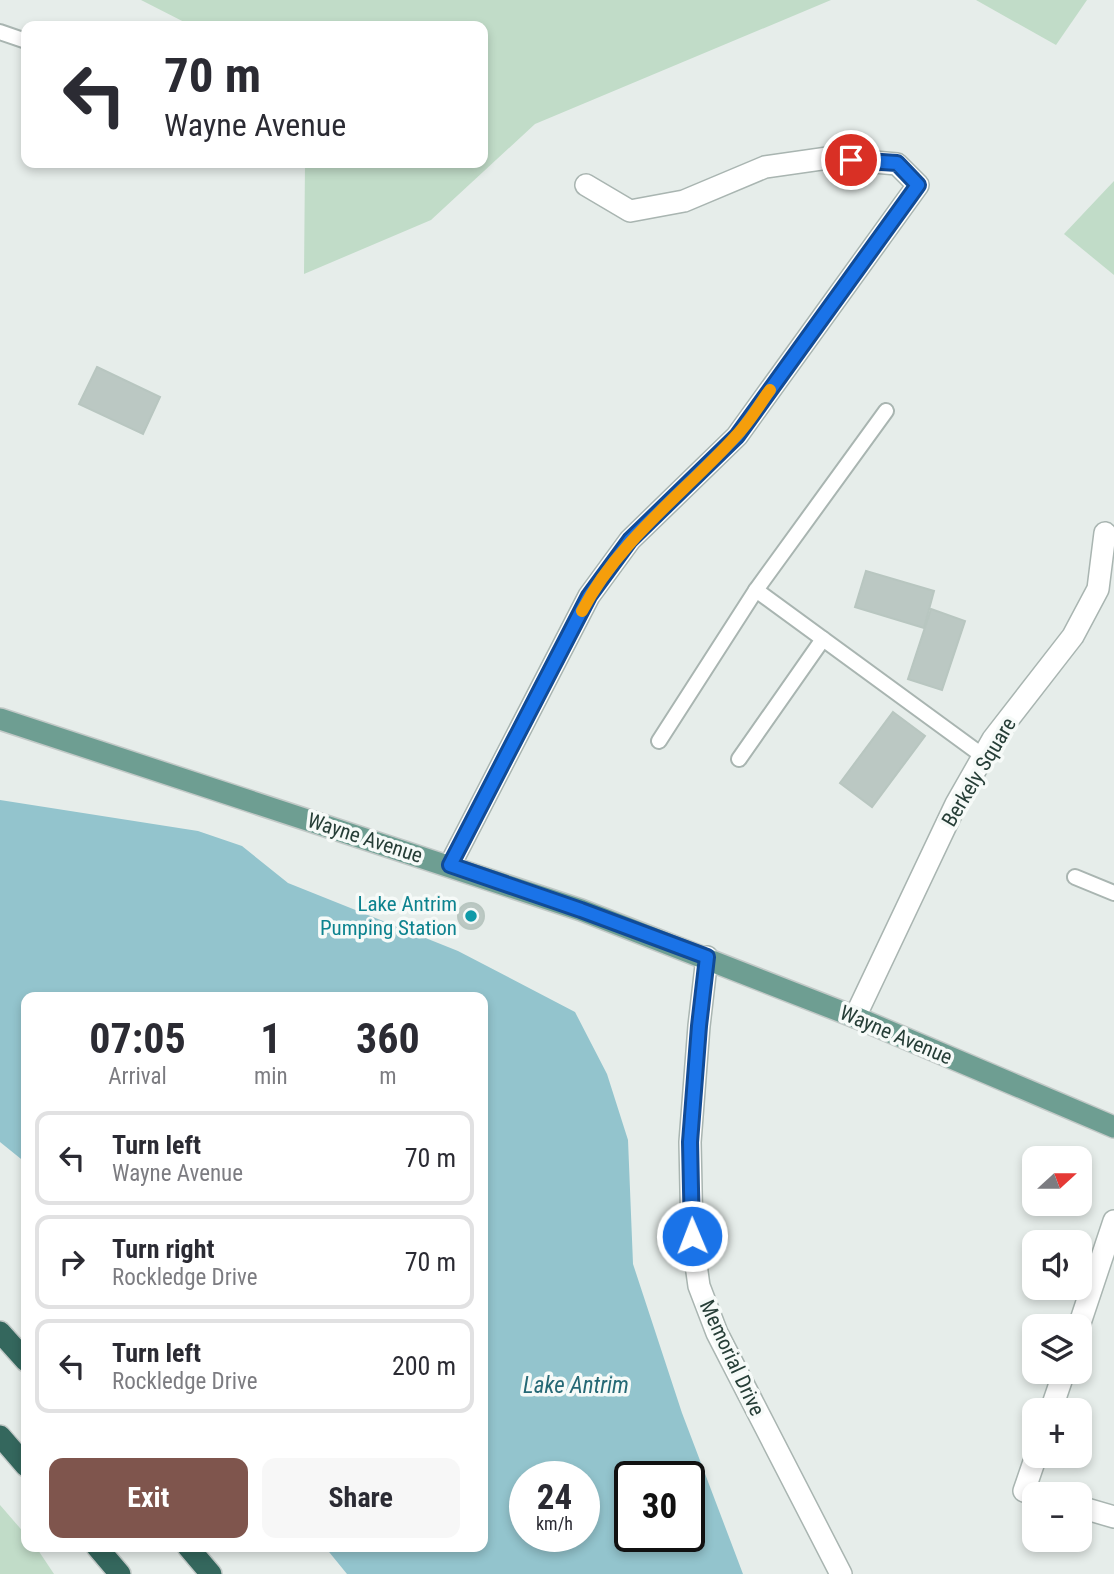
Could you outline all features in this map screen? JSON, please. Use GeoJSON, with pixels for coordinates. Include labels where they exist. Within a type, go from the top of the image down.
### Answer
{"type":"FeatureCollection","features":[{"type":"Feature","properties":{"kind":"highway"},"geometry":{"type":"LineString","coordinates":[[0,1332],[21,1355]]}},
{"type":"Feature","properties":{"kind":"highway"},"geometry":{"type":"LineString","coordinates":[[0,1436],[21,1460]]}},
{"type":"Feature","properties":{"kind":"highway"},"geometry":{"type":"LineString","coordinates":[[101,1552],[120,1574]]}},
{"type":"Feature","properties":{"kind":"highway"},"geometry":{"type":"LineString","coordinates":[[192,1552],[211,1574]]}},
{"type":"Feature","properties":{"kind":"main road","name":"Wayne Avenue"},"geometry":{"type":"LineString","coordinates":[[0,719],[581,910],[855,1017],[1114,1127]]}},
{"type":"Feature","properties":{"kind":"street"},"geometry":{"type":"LineString","coordinates":[[450,865],[589,596],[630,540],[737,436],[918,185],[897,163],[828,158],[765,167],[684,201],[630,211],[586,184]]}},
{"type":"Feature","properties":{"kind":"street","name":"Berkely Square"},"geometry":{"type":"LineString","coordinates":[[855,1017],[956,804],[983,756],[993,739],[1073,636],[1098,589],[1109,532]]}},
{"type":"Feature","properties":{"kind":"street","name":"Memorial Drive"},"geometry":{"type":"LineString","coordinates":[[707,957],[690,1142],[692,1236],[699,1286],[717,1333],[841,1574]]}},
{"type":"Feature","properties":{"kind":"street"},"geometry":{"type":"LineString","coordinates":[[1083,1314],[1114,1221]]}},
{"type":"Feature","properties":{"kind":"street"},"geometry":{"type":"LineString","coordinates":[[1092,1511],[1114,1517]]}},
{"type":"Feature","properties":{"kind":"lane"},"geometry":{"type":"LineString","coordinates":[[0,32],[21,39]]}},
{"type":"Feature","properties":{"kind":"lane"},"geometry":{"type":"LineString","coordinates":[[659,741],[755,590],[886,411]]}},
{"type":"Feature","properties":{"kind":"lane"},"geometry":{"type":"LineString","coordinates":[[755,590],[983,756]]}},
{"type":"Feature","properties":{"kind":"lane"},"geometry":{"type":"LineString","coordinates":[[739,758],[822,639]]}},
{"type":"Feature","properties":{"kind":"lane"},"geometry":{"type":"LineString","coordinates":[[1075,877],[1114,892]]}},
{"type":"Feature","properties":{"kind":"green space"},"geometry":{"type":"Polygon","coordinates":[[[141,0],[831,0],[535,124],[488,167],[488,21],[182,21],[141,0]]]}},
{"type":"Feature","properties":{"kind":"green space"},"geometry":{"type":"Polygon","coordinates":[[[976,0],[1087,0],[1056,45],[976,0]]]}},
{"type":"Feature","properties":{"kind":"green space"},"geometry":{"type":"Polygon","coordinates":[[[305,168],[487,168],[431,220],[304,274],[305,168]]]}},
{"type":"Feature","properties":{"kind":"green space"},"geometry":{"type":"Polygon","coordinates":[[[1114,181],[1114,275],[1064,234],[1114,181]]]}},
{"type":"Feature","properties":{"kind":"green space"},"geometry":{"type":"Polygon","coordinates":[[[0,1505],[21,1529],[21,1552],[39,1552],[54,1574],[0,1574],[0,1505]]]}},
{"type":"Feature","properties":{"kind":"water","name":"Lake Antrim"},"geometry":{"type":"Polygon","coordinates":[[[0,800],[198,831],[242,846],[288,883],[458,951],[575,1012],[607,1074],[628,1140],[633,1264],[700,1461],[614,1461],[614,1552],[705,1552],[705,1474],[743,1574],[347,1574],[329,1552],[488,1552],[488,992],[21,992],[21,1159],[0,1142],[0,800]]]}},
{"type":"Feature","properties":{"kind":"building"},"geometry":{"type":"Polygon","coordinates":[[[97,367],[160,397],[143,434],[79,404],[97,367]]]}},
{"type":"Feature","properties":{"kind":"building"},"geometry":{"type":"Polygon","coordinates":[[[866,571],[934,591],[924,628],[855,607],[866,571]]]}},
{"type":"Feature","properties":{"kind":"building"},"geometry":{"type":"Polygon","coordinates":[[[931,609],[965,621],[942,690],[908,679],[931,609]]]}},
{"type":"Feature","properties":{"kind":"building"},"geometry":{"type":"Polygon","coordinates":[[[893,712],[925,736],[872,807],[840,783],[893,712]]]}},
{"type":"Feature","properties":{"kind":"building","name":"Lake Antrim Pumping Station"},"geometry":{"type":"Polygon","coordinates":[[[471,903],[480,907],[484,916],[480,925],[471,929],[462,925],[458,916],[462,907],[471,903]]]}},
{"type":"Feature","properties":{"kind":"slow traffic"},"geometry":{"type":"LineString","coordinates":[[582,611],[589,596],[630,540],[737,436],[770,390]]}},
{"type":"Feature","properties":{"kind":"place","name":"Lake Antrim Pumping Station"},"geometry":{"type":"Point","coordinates":[471,916]}},
{"type":"Feature","properties":{"kind":"route"},"geometry":{"type":"LineString","coordinates":[[692,1236],[690,1142],[707,957],[450,865],[589,596],[630,540],[737,436],[918,185],[897,163],[851,160]]}}]}
